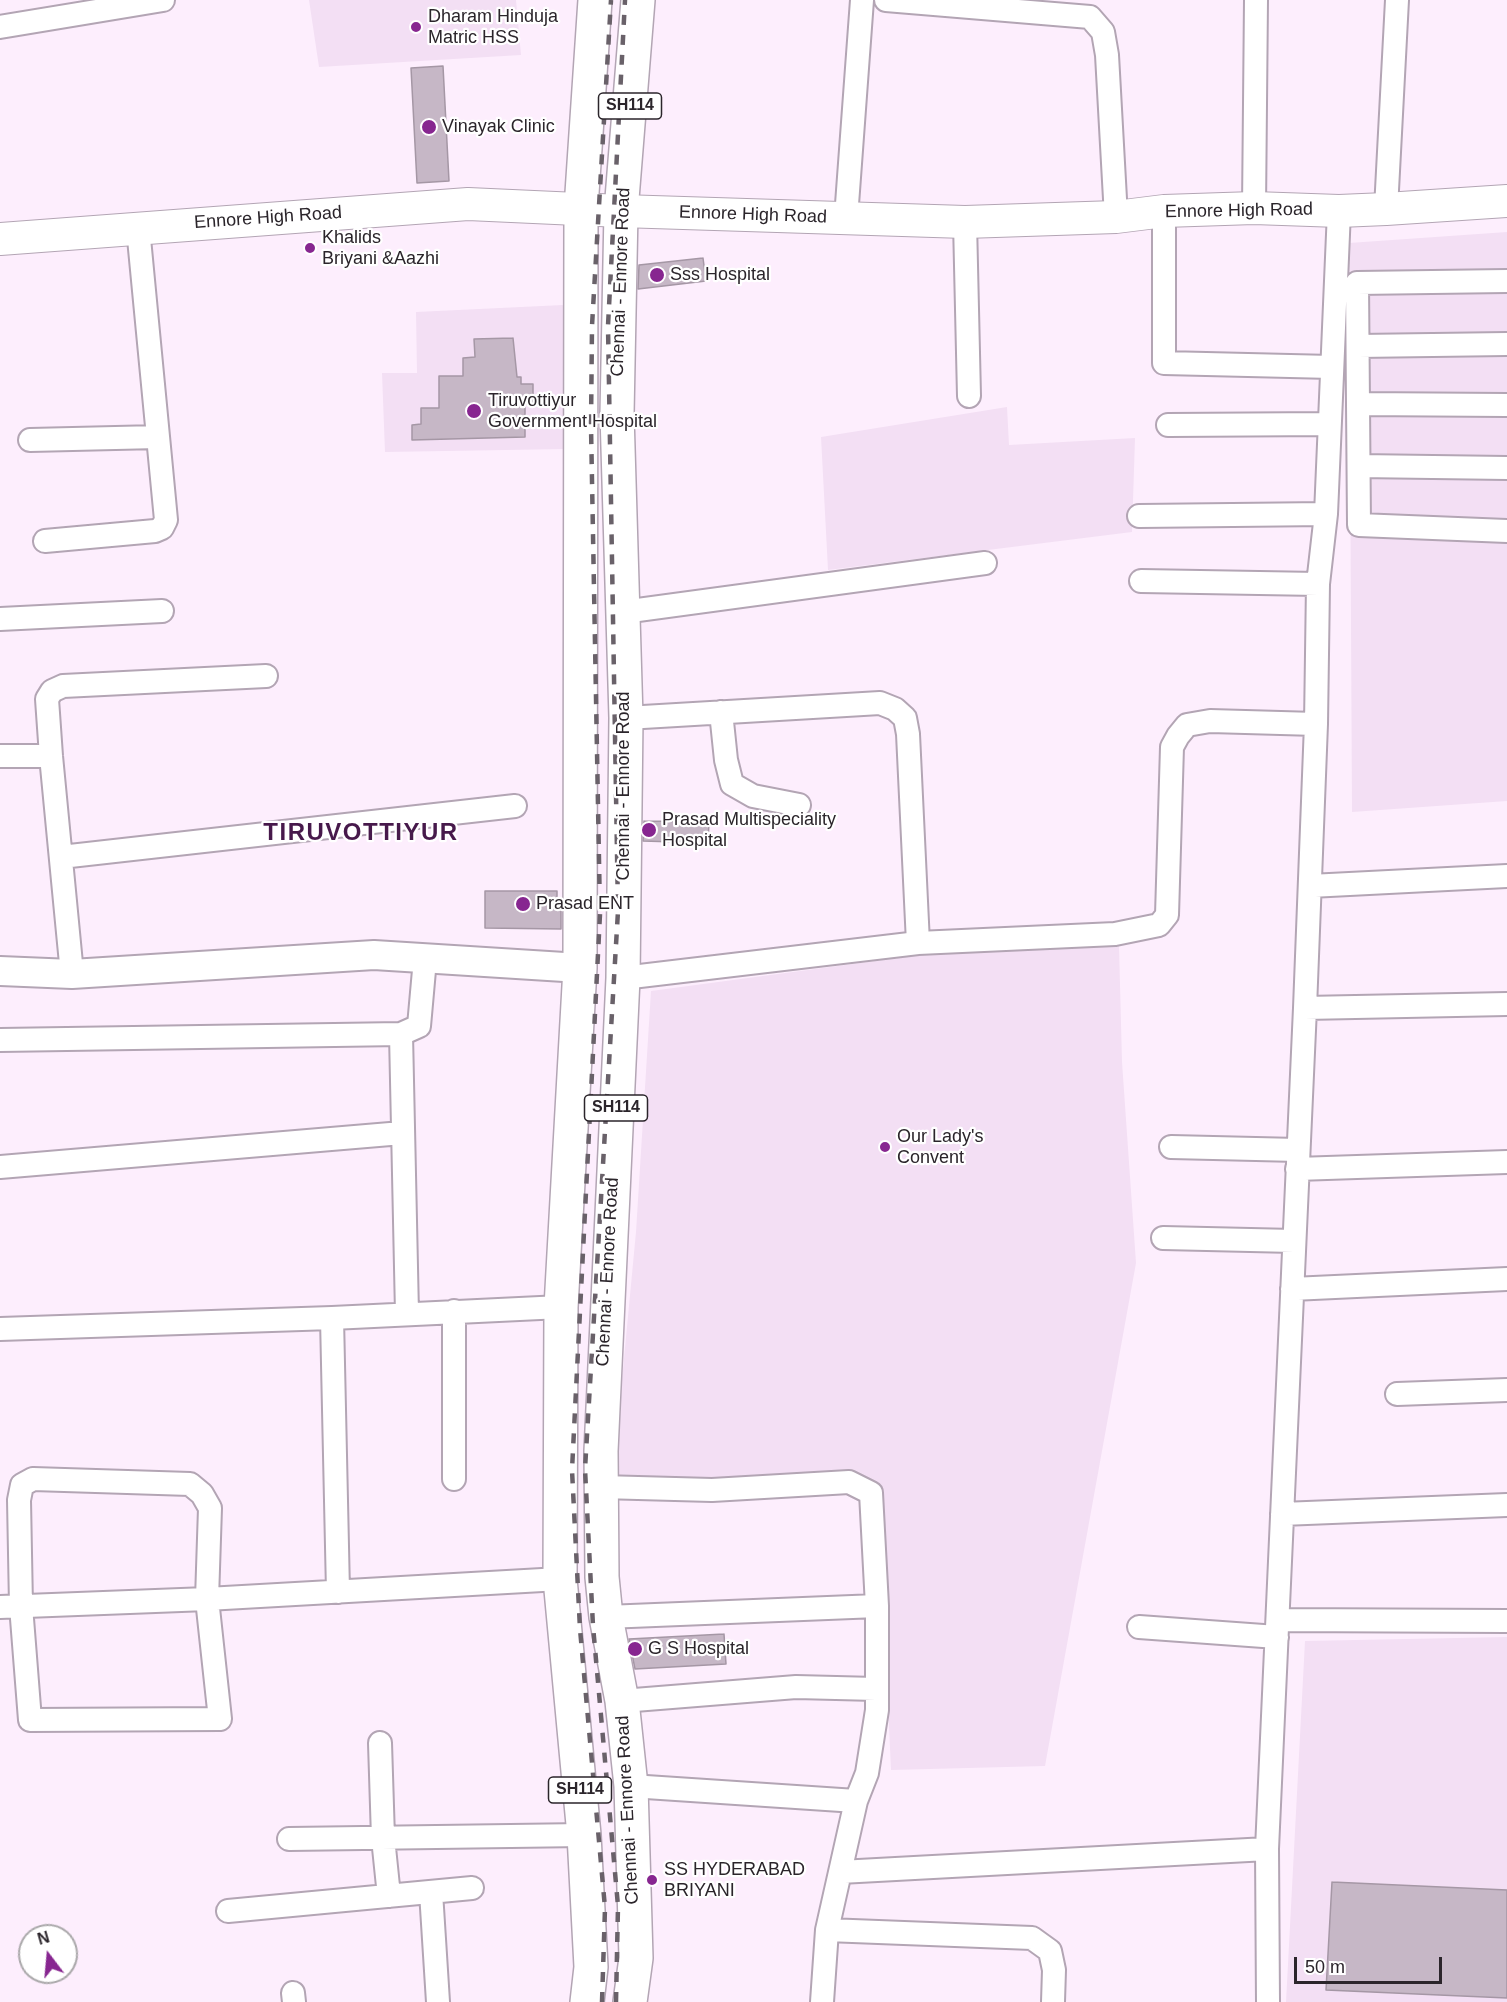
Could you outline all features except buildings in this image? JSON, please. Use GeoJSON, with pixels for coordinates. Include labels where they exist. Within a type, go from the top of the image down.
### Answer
{"type":"FeatureCollection","features":[{"type":"Feature","properties":{"kind":"main road","name":"Chennai - Ennore Road"},"geometry":{"type":"LineString","coordinates":[[587,2002],[591,1967],[584,1835],[560,1579],[561,1307],[580,968],[581,208],[595,0]]}},
{"type":"Feature","properties":{"kind":"main road","name":"Chennai - Ennore Road"},"geometry":{"type":"LineString","coordinates":[[630,2002],[636,1958],[631,1785],[622,1701],[606,1617],[602,1577],[602,1497],[606,1301],[622,978],[626,718],[617,414],[621,212],[638,0]]}},
{"type":"Feature","properties":{"kind":"main road","name":"Ennore High Road"},"geometry":{"type":"LineString","coordinates":[[0,239],[468,204],[581,208],[621,212],[964,222],[1116,217],[1164,212],[1254,208],[1339,211],[1507,201]]}},
{"type":"Feature","properties":{"kind":"main road"},"geometry":{"type":"LineString","coordinates":[[561,1506],[602,1497]]}},
{"type":"Feature","properties":{"kind":"street"},"geometry":{"type":"LineString","coordinates":[[0,27],[163,0]]}},
{"type":"Feature","properties":{"kind":"street"},"geometry":{"type":"LineString","coordinates":[[846,218],[862,0]]}},
{"type":"Feature","properties":{"kind":"street"},"geometry":{"type":"LineString","coordinates":[[886,0],[1090,16],[1103,33],[1107,55],[1116,217]]}},
{"type":"Feature","properties":{"kind":"street"},"geometry":{"type":"LineString","coordinates":[[1254,208],[1256,0]]}},
{"type":"Feature","properties":{"kind":"street"},"geometry":{"type":"LineString","coordinates":[[1386,209],[1397,0]]}},
{"type":"Feature","properties":{"kind":"street"},"geometry":{"type":"LineString","coordinates":[[1268,2002],[1267,1849],[1310,886],[1318,584],[1326,514],[1339,211]]}},
{"type":"Feature","properties":{"kind":"street"},"geometry":{"type":"LineString","coordinates":[[1164,212],[1164,363],[1332,367]]}},
{"type":"Feature","properties":{"kind":"street"},"geometry":{"type":"LineString","coordinates":[[964,222],[969,396]]}},
{"type":"Feature","properties":{"kind":"street"},"geometry":{"type":"LineString","coordinates":[[45,541],[162,528],[166,520],[138,228]]}},
{"type":"Feature","properties":{"kind":"street"},"geometry":{"type":"LineString","coordinates":[[1507,281],[1357,283],[1359,525],[1507,531]]}},
{"type":"Feature","properties":{"kind":"street"},"geometry":{"type":"LineString","coordinates":[[1358,346],[1507,344]]}},
{"type":"Feature","properties":{"kind":"street"},"geometry":{"type":"LineString","coordinates":[[1358,404],[1507,405]]}},
{"type":"Feature","properties":{"kind":"street"},"geometry":{"type":"LineString","coordinates":[[1168,425],[1329,424]]}},
{"type":"Feature","properties":{"kind":"street"},"geometry":{"type":"LineString","coordinates":[[30,440],[158,437]]}},
{"type":"Feature","properties":{"kind":"street"},"geometry":{"type":"LineString","coordinates":[[1359,466],[1507,468]]}},
{"type":"Feature","properties":{"kind":"street"},"geometry":{"type":"LineString","coordinates":[[1139,516],[1326,514]]}},
{"type":"Feature","properties":{"kind":"street"},"geometry":{"type":"LineString","coordinates":[[623,612],[985,563]]}},
{"type":"Feature","properties":{"kind":"street"},"geometry":{"type":"LineString","coordinates":[[1141,581],[1318,584]]}},
{"type":"Feature","properties":{"kind":"street"},"geometry":{"type":"LineString","coordinates":[[0,619],[162,611]]}},
{"type":"Feature","properties":{"kind":"street"},"geometry":{"type":"LineString","coordinates":[[72,974],[51,756],[47,699],[52,691],[63,687],[266,676]]}},
{"type":"Feature","properties":{"kind":"street"},"geometry":{"type":"LineString","coordinates":[[626,718],[880,703],[895,709],[905,718],[909,734],[918,943]]}},
{"type":"Feature","properties":{"kind":"street"},"geometry":{"type":"LineString","coordinates":[[721,712],[726,760],[732,783],[753,796],[799,805]]}},
{"type":"Feature","properties":{"kind":"street"},"geometry":{"type":"LineString","coordinates":[[622,978],[918,943],[1115,934],[1159,925],[1167,915],[1172,747],[1178,736],[1187,725],[1210,721],[1316,724]]}},
{"type":"Feature","properties":{"kind":"street"},"geometry":{"type":"LineString","coordinates":[[0,756],[51,756]]}},
{"type":"Feature","properties":{"kind":"street"},"geometry":{"type":"LineString","coordinates":[[61,857],[515,806]]}},
{"type":"Feature","properties":{"kind":"street"},"geometry":{"type":"LineString","coordinates":[[1310,886],[1507,876]]}},
{"type":"Feature","properties":{"kind":"street"},"geometry":{"type":"LineString","coordinates":[[0,971],[72,974],[374,956],[580,968]]}},
{"type":"Feature","properties":{"kind":"street"},"geometry":{"type":"LineString","coordinates":[[0,1040],[401,1034],[419,1026],[425,958]]}},
{"type":"Feature","properties":{"kind":"street"},"geometry":{"type":"LineString","coordinates":[[1305,1008],[1507,1004]]}},
{"type":"Feature","properties":{"kind":"street"},"geometry":{"type":"LineString","coordinates":[[401,1034],[407,1314]]}},
{"type":"Feature","properties":{"kind":"street"},"geometry":{"type":"LineString","coordinates":[[0,1167],[402,1132]]}},
{"type":"Feature","properties":{"kind":"street"},"geometry":{"type":"LineString","coordinates":[[1171,1147],[1298,1159],[1507,1162]]}},
{"type":"Feature","properties":{"kind":"street"},"geometry":{"type":"LineString","coordinates":[[1163,1238],[1294,1242]]}},
{"type":"Feature","properties":{"kind":"street"},"geometry":{"type":"LineString","coordinates":[[1292,1289],[1507,1279]]}},
{"type":"Feature","properties":{"kind":"street"},"geometry":{"type":"LineString","coordinates":[[0,1329],[332,1318],[561,1307]]}},
{"type":"Feature","properties":{"kind":"street"},"geometry":{"type":"LineString","coordinates":[[454,1311],[454,1479]]}},
{"type":"Feature","properties":{"kind":"street"},"geometry":{"type":"LineString","coordinates":[[332,1318],[338,1592]]}},
{"type":"Feature","properties":{"kind":"street"},"geometry":{"type":"LineString","coordinates":[[1397,1394],[1507,1390]]}},
{"type":"Feature","properties":{"kind":"street"},"geometry":{"type":"LineString","coordinates":[[33,1479],[190,1484],[202,1494],[210,1508],[207,1599],[220,1719],[30,1720],[11,1607],[22,1485],[33,1479]]}},
{"type":"Feature","properties":{"kind":"street"},"geometry":{"type":"LineString","coordinates":[[602,1497],[849,1482],[871,1493],[877,1606],[877,1710],[867,1773],[856,1801],[826,1930],[822,2002]]}},
{"type":"Feature","properties":{"kind":"street"},"geometry":{"type":"LineString","coordinates":[[1282,1514],[1507,1505]]}},
{"type":"Feature","properties":{"kind":"street"},"geometry":{"type":"LineString","coordinates":[[11,1607],[207,1599],[560,1579]]}},
{"type":"Feature","properties":{"kind":"street"},"geometry":{"type":"LineString","coordinates":[[606,1617],[877,1606]]}},
{"type":"Feature","properties":{"kind":"street"},"geometry":{"type":"LineString","coordinates":[[1139,1627],[1278,1628],[1507,1621]]}},
{"type":"Feature","properties":{"kind":"street"},"geometry":{"type":"LineString","coordinates":[[622,1701],[796,1687],[876,1689]]}},
{"type":"Feature","properties":{"kind":"street"},"geometry":{"type":"LineString","coordinates":[[380,1743],[383,1838],[388,1896]]}},
{"type":"Feature","properties":{"kind":"street"},"geometry":{"type":"LineString","coordinates":[[631,1785],[856,1801]]}},
{"type":"Feature","properties":{"kind":"street"},"geometry":{"type":"LineString","coordinates":[[289,1839],[584,1835]]}},
{"type":"Feature","properties":{"kind":"street"},"geometry":{"type":"LineString","coordinates":[[840,1872],[1267,1849]]}},
{"type":"Feature","properties":{"kind":"street"},"geometry":{"type":"LineString","coordinates":[[228,1911],[472,1888]]}},
{"type":"Feature","properties":{"kind":"street"},"geometry":{"type":"LineString","coordinates":[[431,1892],[438,2002]]}},
{"type":"Feature","properties":{"kind":"street"},"geometry":{"type":"LineString","coordinates":[[826,1930],[1032,1938],[1050,1951],[1054,1970],[1053,2002]]}},
{"type":"Feature","properties":{"kind":"shaded area","name":"Dharam Hinduja Matric HSS"},"geometry":{"type":"Polygon","coordinates":[[[309,0],[516,0],[521,55],[319,67],[309,0]]]}},
{"type":"Feature","properties":{"kind":"shaded area"},"geometry":{"type":"Polygon","coordinates":[[[1507,232],[1507,801],[1352,812],[1349,243],[1507,232]]]}},
{"type":"Feature","properties":{"kind":"shaded area","name":"Tiruvottiyur Government Hospital"},"geometry":{"type":"Polygon","coordinates":[[[563,305],[566,449],[385,452],[382,373],[417,373],[416,312],[563,305]]]}},
{"type":"Feature","properties":{"kind":"shaded area"},"geometry":{"type":"Polygon","coordinates":[[[1007,407],[1009,445],[1135,438],[1132,532],[828,570],[821,437],[1007,407]]]}},
{"type":"Feature","properties":{"kind":"shaded area"},"geometry":{"type":"Polygon","coordinates":[[[1119,946],[1122,1062],[1136,1263],[1045,1766],[891,1770],[878,1483],[612,1485],[636,1232],[651,991],[942,952],[1119,946]]]}},
{"type":"Feature","properties":{"kind":"shaded area"},"geometry":{"type":"Polygon","coordinates":[[[1507,1637],[1507,2002],[1286,2002],[1305,1641],[1507,1637]]]}},
{"type":"Feature","properties":{"kind":"railway"},"geometry":{"type":"LineString","coordinates":[[602,2002],[605,1908],[580,1629],[572,1470],[600,914],[591,426],[592,326],[611,0]]}},
{"type":"Feature","properties":{"kind":"railway"},"geometry":{"type":"LineString","coordinates":[[616,2002],[618,1906],[593,1626],[585,1469],[618,911],[608,326],[625,0]]}},
{"type":"Feature","properties":{"kind":"place","name":"Dharam Hinduja Matric HSS"},"geometry":{"type":"Point","coordinates":[416,27]}},
{"type":"Feature","properties":{"kind":"place","name":"Vinayak Clinic"},"geometry":{"type":"Point","coordinates":[429,127]}},
{"type":"Feature","properties":{"kind":"place","name":"Khalids Briyani &Aazhi"},"geometry":{"type":"Point","coordinates":[310,248]}},
{"type":"Feature","properties":{"kind":"place","name":"Sss Hospital"},"geometry":{"type":"Point","coordinates":[657,275]}},
{"type":"Feature","properties":{"kind":"place","name":"Tiruvottiyur Government Hospital"},"geometry":{"type":"Point","coordinates":[474,411]}},
{"type":"Feature","properties":{"kind":"place","name":"Prasad Multispeciality Hospital"},"geometry":{"type":"Point","coordinates":[649,830]}},
{"type":"Feature","properties":{"kind":"place","name":"Prasad ENT"},"geometry":{"type":"Point","coordinates":[523,904]}},
{"type":"Feature","properties":{"kind":"place","name":"Our Lady's Convent"},"geometry":{"type":"Point","coordinates":[885,1147]}},
{"type":"Feature","properties":{"kind":"place","name":"G S Hospital"},"geometry":{"type":"Point","coordinates":[635,1649]}},
{"type":"Feature","properties":{"kind":"place","name":"SS HYDERABAD BRIYANI"},"geometry":{"type":"Point","coordinates":[652,1880]}},
{"type":"Feature","properties":{"kind":"district","name":"TIRUVOTTIYUR"},"geometry":{"type":"Point","coordinates":[361,833]}}]}
